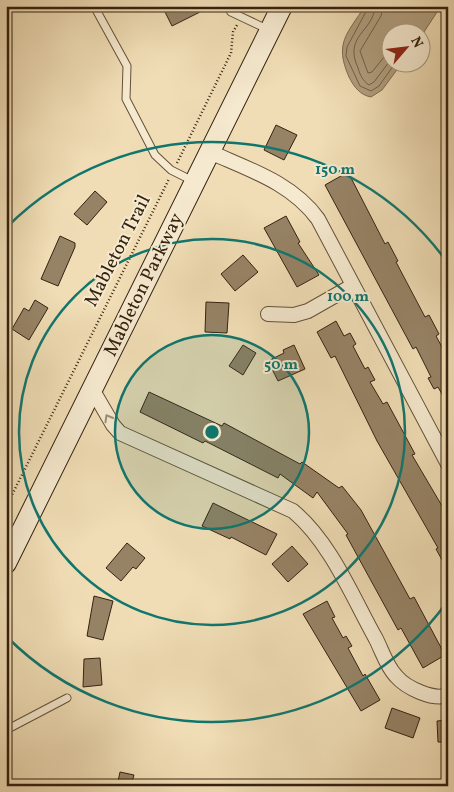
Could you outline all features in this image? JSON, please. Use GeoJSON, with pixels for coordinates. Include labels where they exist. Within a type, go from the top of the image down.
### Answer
{"type":"FeatureCollection","features":[{"type":"Feature","properties":{"kind":"main road","name":"Mableton Parkway"},"geometry":{"type":"LineString","coordinates":[[6,564],[11,537],[92,389],[282,6]]}},
{"type":"Feature","properties":{"kind":"street"},"geometry":{"type":"LineString","coordinates":[[210,152],[284,186],[308,205],[318,219],[448,464]]}},
{"type":"Feature","properties":{"kind":"street"},"geometry":{"type":"LineString","coordinates":[[268,314],[294,315],[308,311],[352,286]]}},
{"type":"Feature","properties":{"kind":"street"},"geometry":{"type":"LineString","coordinates":[[92,389],[112,425],[120,433],[293,511],[310,526],[332,560],[396,676],[423,693],[441,698],[448,695]]}},
{"type":"Feature","properties":{"kind":"lane"},"geometry":{"type":"LineString","coordinates":[[94,6],[127,66],[126,99],[155,155],[173,171],[195,182]]}},
{"type":"Feature","properties":{"kind":"lane"},"geometry":{"type":"LineString","coordinates":[[227,6],[231,12],[270,30]]}},
{"type":"Feature","properties":{"kind":"lane"},"geometry":{"type":"LineString","coordinates":[[6,730],[67,698]]}},
{"type":"Feature","properties":{"kind":"path","name":"Mableton Trail"},"geometry":{"type":"LineString","coordinates":[[6,507],[232,53],[233,32],[242,17]]}},
{"type":"Feature","properties":{"kind":"water"},"geometry":{"type":"Polygon","coordinates":[[[365,6],[441,6],[431,22],[382,22],[382,72],[395,72],[382,90],[371,97],[358,90],[349,77],[343,56],[343,47],[348,32],[365,6]]]}},
{"type":"Feature","properties":{"kind":"building"},"geometry":{"type":"Polygon","coordinates":[[[162,6],[212,6],[172,26],[162,6]]]}},
{"type":"Feature","properties":{"kind":"building"},"geometry":{"type":"Polygon","coordinates":[[[276,125],[297,135],[284,160],[264,150],[276,125]]]}},
{"type":"Feature","properties":{"kind":"building"},"geometry":{"type":"Polygon","coordinates":[[[348,172],[385,244],[388,242],[398,261],[396,262],[425,317],[429,315],[439,334],[436,336],[448,358],[448,405],[438,387],[434,389],[428,378],[431,377],[416,347],[413,349],[325,185],[348,172]]]}},
{"type":"Feature","properties":{"kind":"building"},"geometry":{"type":"Polygon","coordinates":[[[95,191],[107,202],[87,225],[74,214],[95,191]]]}},
{"type":"Feature","properties":{"kind":"building"},"geometry":{"type":"Polygon","coordinates":[[[286,216],[300,242],[298,243],[319,275],[297,287],[264,228],[286,216]]]}},
{"type":"Feature","properties":{"kind":"building"},"geometry":{"type":"Polygon","coordinates":[[[60,236],[75,243],[75,247],[58,286],[41,279],[60,236]]]}},
{"type":"Feature","properties":{"kind":"building"},"geometry":{"type":"Polygon","coordinates":[[[243,255],[258,272],[235,291],[221,274],[243,255]]]}},
{"type":"Feature","properties":{"kind":"building"},"geometry":{"type":"Polygon","coordinates":[[[35,300],[48,308],[29,340],[12,329],[24,308],[29,311],[35,300]]]}},
{"type":"Feature","properties":{"kind":"building"},"geometry":{"type":"Polygon","coordinates":[[[206,302],[229,303],[227,333],[205,332],[206,302]]]}},
{"type":"Feature","properties":{"kind":"building"},"geometry":{"type":"Polygon","coordinates":[[[336,321],[344,336],[350,333],[356,344],[353,346],[365,369],[368,367],[375,380],[370,382],[383,404],[387,402],[415,454],[412,455],[445,511],[442,513],[448,523],[448,571],[436,549],[438,548],[377,441],[335,356],[331,358],[317,332],[336,321]]]}},
{"type":"Feature","properties":{"kind":"building"},"geometry":{"type":"Polygon","coordinates":[[[243,345],[256,353],[243,375],[229,366],[243,345]]]}},
{"type":"Feature","properties":{"kind":"building"},"geometry":{"type":"Polygon","coordinates":[[[294,345],[305,369],[278,381],[268,361],[284,353],[283,350],[294,345]]]}},
{"type":"Feature","properties":{"kind":"building"},"geometry":{"type":"Polygon","coordinates":[[[149,392],[222,426],[224,423],[300,464],[302,462],[339,488],[342,486],[361,510],[410,599],[414,597],[445,655],[423,668],[401,628],[398,630],[346,535],[348,534],[317,492],[313,498],[280,474],[278,478],[205,441],[203,443],[140,412],[149,392]]]}},
{"type":"Feature","properties":{"kind":"building"},"geometry":{"type":"Polygon","coordinates":[[[213,503],[277,534],[266,555],[231,537],[230,539],[202,526],[213,503]]]}},
{"type":"Feature","properties":{"kind":"building"},"geometry":{"type":"Polygon","coordinates":[[[127,543],[145,558],[136,569],[133,567],[121,581],[106,568],[127,543]]]}},
{"type":"Feature","properties":{"kind":"building"},"geometry":{"type":"Polygon","coordinates":[[[292,546],[308,564],[288,582],[272,564],[292,546]]]}},
{"type":"Feature","properties":{"kind":"building"},"geometry":{"type":"Polygon","coordinates":[[[94,596],[113,601],[103,640],[87,636],[94,596]]]}},
{"type":"Feature","properties":{"kind":"building"},"geometry":{"type":"Polygon","coordinates":[[[327,601],[335,617],[332,618],[343,638],[346,636],[352,646],[348,648],[363,676],[365,674],[380,700],[361,711],[303,614],[327,601]]]}},
{"type":"Feature","properties":{"kind":"building"},"geometry":{"type":"Polygon","coordinates":[[[100,658],[102,685],[83,687],[84,659],[100,658]]]}},
{"type":"Feature","properties":{"kind":"building"},"geometry":{"type":"Polygon","coordinates":[[[392,708],[420,718],[413,738],[385,728],[392,708]]]}},
{"type":"Feature","properties":{"kind":"building"},"geometry":{"type":"Polygon","coordinates":[[[448,720],[448,742],[438,742],[437,721],[448,720]]]}},
{"type":"Feature","properties":{"kind":"building"},"geometry":{"type":"Polygon","coordinates":[[[120,772],[134,775],[131,786],[117,786],[120,772]]]}}]}
